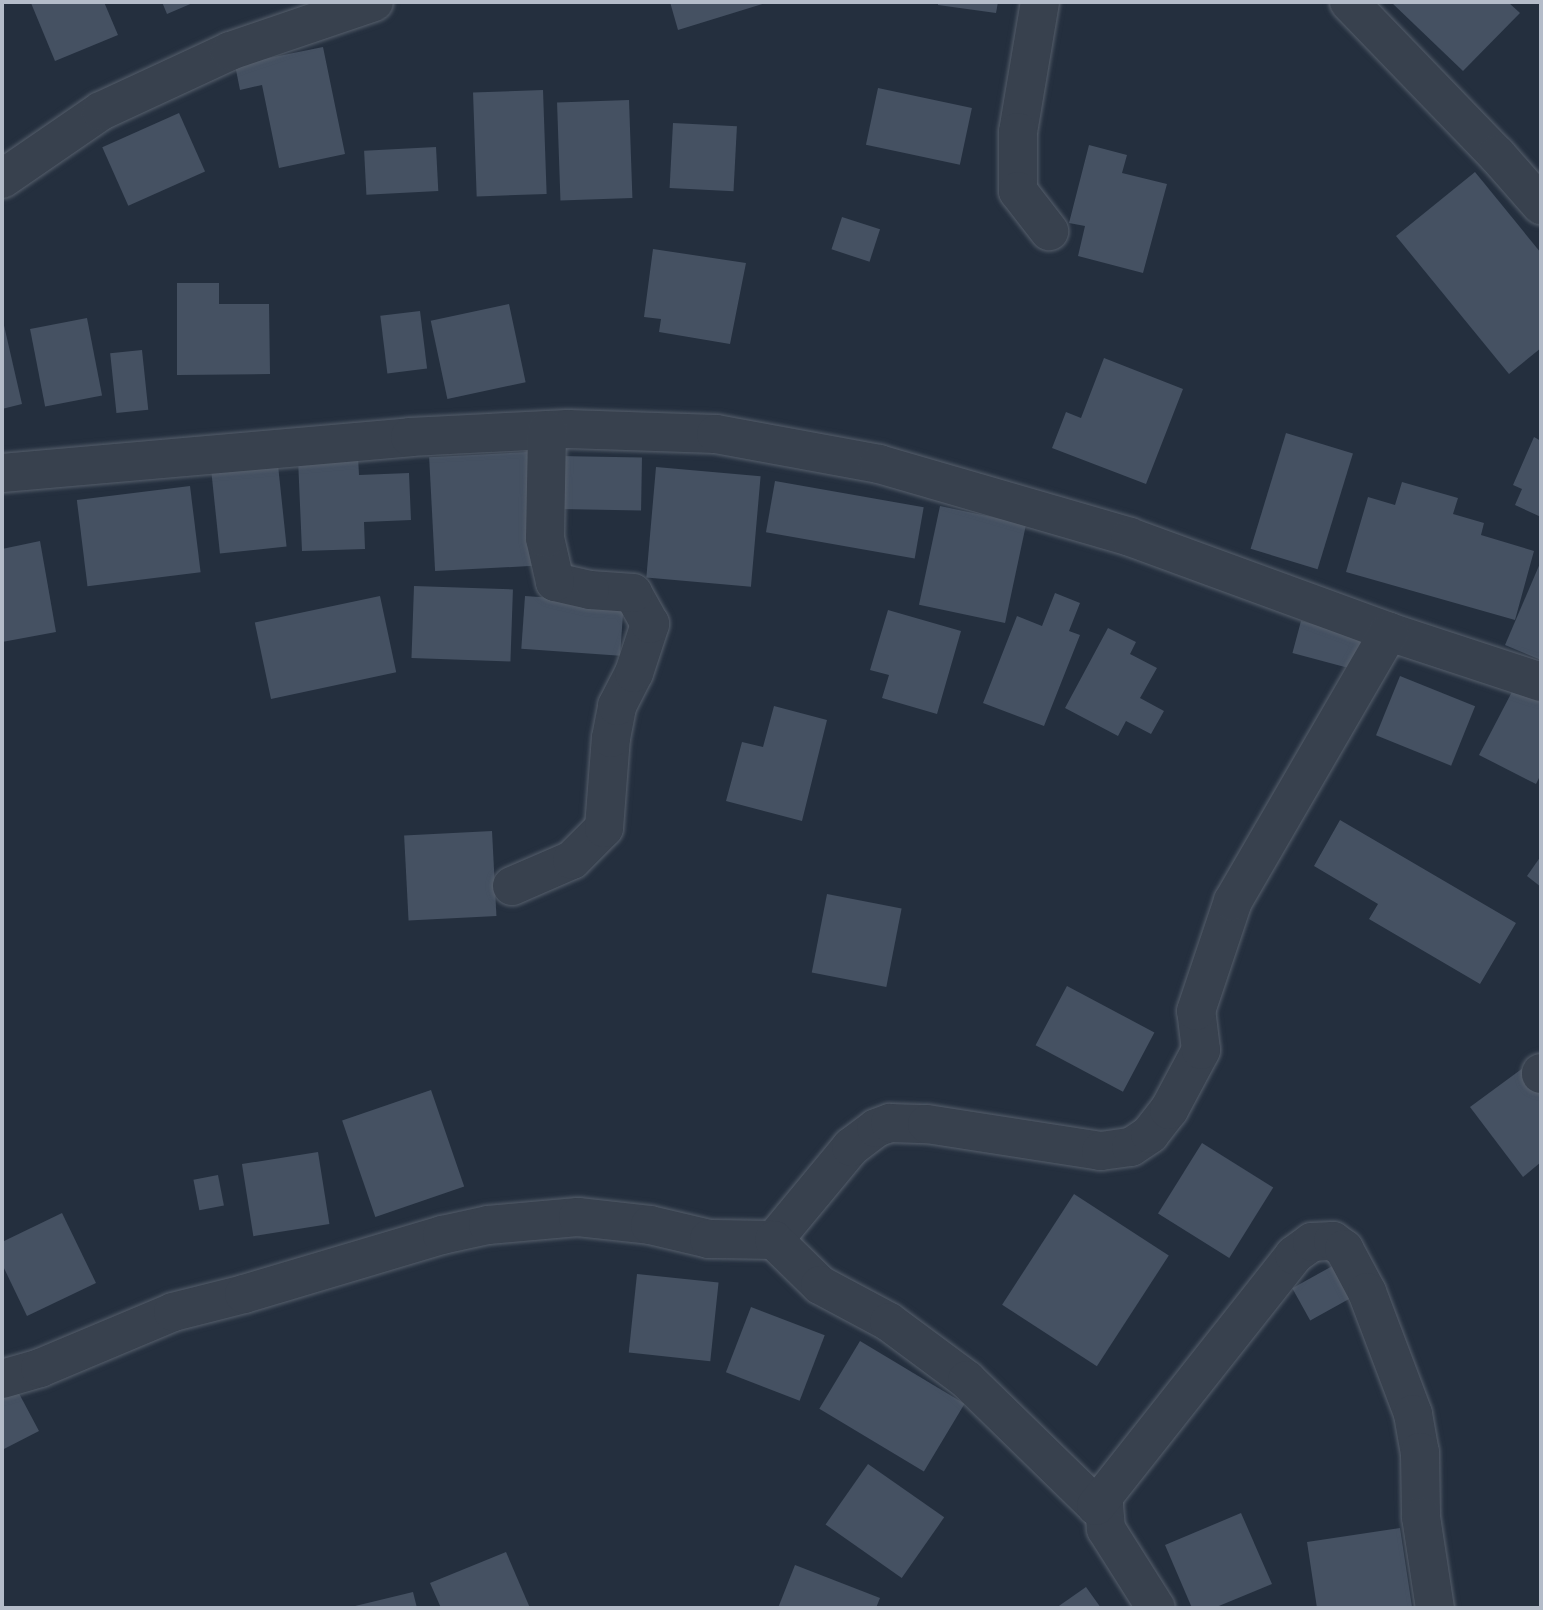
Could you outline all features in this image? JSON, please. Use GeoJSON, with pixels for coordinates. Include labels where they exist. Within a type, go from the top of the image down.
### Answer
{"type":"FeatureCollection","features":[{"type":"Feature","properties":{"kind":"street"},"geometry":{"type":"LineString","coordinates":[[2,179],[101,111],[230,51],[374,2]]}},
{"type":"Feature","properties":{"kind":"street"},"geometry":{"type":"LineString","coordinates":[[1040,2],[1018,132],[1018,191],[1049,232]]}},
{"type":"Feature","properties":{"kind":"street"},"geometry":{"type":"LineString","coordinates":[[1349,2],[1497,155],[1541,205]]}},
{"type":"Feature","properties":{"kind":"street"},"geometry":{"type":"LineString","coordinates":[[2,473],[410,437],[547,430],[716,434],[879,464],[1130,537],[1389,632],[1541,682]]}},
{"type":"Feature","properties":{"kind":"street"},"geometry":{"type":"LineString","coordinates":[[512,886],[572,860],[604,828],[611,738],[617,706],[634,673],[650,624],[634,593],[590,590],[555,582],[545,538],[547,430]]}},
{"type":"Feature","properties":{"kind":"street"},"geometry":{"type":"LineString","coordinates":[[774,1240],[850,1147],[876,1128],[890,1123],[927,1124],[1101,1151],[1131,1147],[1150,1134],[1169,1110],[1201,1050],[1196,1011],[1233,901],[1389,632]]}},
{"type":"Feature","properties":{"kind":"street"},"geometry":{"type":"LineString","coordinates":[[2,1380],[40,1368],[173,1312],[244,1294],[442,1235],[488,1225],[578,1217],[650,1225],[709,1239],[774,1240],[820,1285],[889,1322],[967,1380],[1096,1506],[1104,1506],[1106,1529],[1156,1608]]}},
{"type":"Feature","properties":{"kind":"street"},"geometry":{"type":"LineString","coordinates":[[1096,1506],[1294,1255],[1312,1242],[1333,1241],[1344,1249],[1367,1292],[1413,1414],[1420,1452],[1421,1517],[1435,1608]]}},
{"type":"Feature","properties":{"kind":"building"},"geometry":{"type":"Polygon","coordinates":[[[104,2],[118,35],[55,61],[31,3],[104,2]]]}},
{"type":"Feature","properties":{"kind":"building"},"geometry":{"type":"Polygon","coordinates":[[[162,2],[195,2],[167,14],[162,2]]]}},
{"type":"Feature","properties":{"kind":"building"},"geometry":{"type":"Polygon","coordinates":[[[670,2],[769,2],[678,30],[670,2]]]}},
{"type":"Feature","properties":{"kind":"building"},"geometry":{"type":"Polygon","coordinates":[[[938,2],[998,2],[996,13],[938,5],[938,2]]]}},
{"type":"Feature","properties":{"kind":"building"},"geometry":{"type":"Polygon","coordinates":[[[1391,2],[1508,2],[1520,13],[1463,71],[1391,2]]]}},
{"type":"Feature","properties":{"kind":"building"},"geometry":{"type":"Polygon","coordinates":[[[323,47],[345,154],[279,168],[262,85],[240,90],[235,65],[323,47]]]}},
{"type":"Feature","properties":{"kind":"building"},"geometry":{"type":"Polygon","coordinates":[[[878,88],[972,108],[960,165],[866,145],[878,88]]]}},
{"type":"Feature","properties":{"kind":"building"},"geometry":{"type":"Polygon","coordinates":[[[543,90],[547,194],[477,196],[473,92],[543,90]]]}},
{"type":"Feature","properties":{"kind":"building"},"geometry":{"type":"Polygon","coordinates":[[[629,100],[632,198],[560,200],[557,103],[629,100]]]}},
{"type":"Feature","properties":{"kind":"building"},"geometry":{"type":"Polygon","coordinates":[[[179,113],[205,171],[128,206],[102,147],[179,113]]]}},
{"type":"Feature","properties":{"kind":"building"},"geometry":{"type":"Polygon","coordinates":[[[673,123],[737,126],[734,191],[670,188],[673,123]]]}},
{"type":"Feature","properties":{"kind":"building"},"geometry":{"type":"Polygon","coordinates":[[[1089,145],[1127,155],[1122,173],[1167,184],[1143,273],[1078,256],[1085,226],[1069,223],[1089,145]]]}},
{"type":"Feature","properties":{"kind":"building"},"geometry":{"type":"Polygon","coordinates":[[[436,147],[438,191],[366,195],[364,151],[436,147]]]}},
{"type":"Feature","properties":{"kind":"building"},"geometry":{"type":"Polygon","coordinates":[[[1475,172],[1541,253],[1541,348],[1509,374],[1396,236],[1475,172]]]}},
{"type":"Feature","properties":{"kind":"building"},"geometry":{"type":"Polygon","coordinates":[[[842,217],[880,229],[870,262],[831,249],[842,217]]]}},
{"type":"Feature","properties":{"kind":"building"},"geometry":{"type":"Polygon","coordinates":[[[653,249],[746,263],[730,344],[659,332],[661,319],[644,317],[653,249]]]}},
{"type":"Feature","properties":{"kind":"building"},"geometry":{"type":"Polygon","coordinates":[[[177,283],[219,283],[219,304],[269,304],[270,374],[177,375],[177,283]]]}},
{"type":"Feature","properties":{"kind":"building"},"geometry":{"type":"Polygon","coordinates":[[[509,304],[526,382],[447,399],[431,321],[509,304]]]}},
{"type":"Feature","properties":{"kind":"building"},"geometry":{"type":"Polygon","coordinates":[[[420,311],[427,369],[387,373],[380,316],[420,311]]]}},
{"type":"Feature","properties":{"kind":"building"},"geometry":{"type":"Polygon","coordinates":[[[87,318],[102,396],[45,407],[30,329],[87,318]]]}},
{"type":"Feature","properties":{"kind":"building"},"geometry":{"type":"Polygon","coordinates":[[[2,322],[22,404],[2,409],[2,322]]]}},
{"type":"Feature","properties":{"kind":"building"},"geometry":{"type":"Polygon","coordinates":[[[142,350],[148,410],[116,413],[110,353],[142,350]]]}},
{"type":"Feature","properties":{"kind":"building"},"geometry":{"type":"Polygon","coordinates":[[[1104,358],[1183,389],[1146,484],[1052,448],[1066,412],[1081,418],[1104,358]]]}},
{"type":"Feature","properties":{"kind":"building"},"geometry":{"type":"Polygon","coordinates":[[[1286,433],[1353,453],[1318,569],[1251,549],[1286,433]]]}},
{"type":"Feature","properties":{"kind":"building"},"geometry":{"type":"Polygon","coordinates":[[[1534,437],[1541,441],[1541,517],[1515,505],[1522,489],[1513,485],[1534,437]]]}},
{"type":"Feature","properties":{"kind":"building"},"geometry":{"type":"Polygon","coordinates":[[[528,452],[534,566],[435,571],[429,457],[528,452]]]}},
{"type":"Feature","properties":{"kind":"building"},"geometry":{"type":"Polygon","coordinates":[[[560,456],[642,457],[641,510],[559,509],[560,456]]]}},
{"type":"Feature","properties":{"kind":"building"},"geometry":{"type":"Polygon","coordinates":[[[358,457],[359,475],[409,473],[411,520],[364,522],[365,549],[302,551],[298,459],[358,457]]]}},
{"type":"Feature","properties":{"kind":"building"},"geometry":{"type":"Polygon","coordinates":[[[278,465],[287,547],[220,554],[211,472],[278,465]]]}},
{"type":"Feature","properties":{"kind":"building"},"geometry":{"type":"Polygon","coordinates":[[[656,467],[761,476],[751,587],[646,578],[656,467]]]}},
{"type":"Feature","properties":{"kind":"building"},"geometry":{"type":"Polygon","coordinates":[[[775,481],[924,507],[915,558],[766,532],[775,481]]]}},
{"type":"Feature","properties":{"kind":"building"},"geometry":{"type":"Polygon","coordinates":[[[1402,482],[1458,498],[1453,514],[1484,523],[1481,535],[1534,551],[1515,620],[1346,572],[1368,497],[1395,505],[1402,482]]]}},
{"type":"Feature","properties":{"kind":"building"},"geometry":{"type":"Polygon","coordinates":[[[190,486],[201,572],[87,586],[77,500],[190,486]]]}},
{"type":"Feature","properties":{"kind":"building"},"geometry":{"type":"Polygon","coordinates":[[[940,506],[1026,524],[1005,623],[919,605],[940,506]]]}},
{"type":"Feature","properties":{"kind":"building"},"geometry":{"type":"Polygon","coordinates":[[[40,541],[56,632],[2,642],[2,549],[40,541]]]}},
{"type":"Feature","properties":{"kind":"building"},"geometry":{"type":"Polygon","coordinates":[[[1541,561],[1541,660],[1505,645],[1541,561]]]}},
{"type":"Feature","properties":{"kind":"building"},"geometry":{"type":"Polygon","coordinates":[[[414,586],[513,589],[510,661],[411,658],[414,586]]]}},
{"type":"Feature","properties":{"kind":"building"},"geometry":{"type":"Polygon","coordinates":[[[1055,593],[1080,603],[1069,631],[1080,635],[1044,726],[983,703],[1017,616],[1042,626],[1055,593]]]}},
{"type":"Feature","properties":{"kind":"building"},"geometry":{"type":"Polygon","coordinates":[[[380,596],[396,672],[271,699],[255,623],[380,596]]]}},
{"type":"Feature","properties":{"kind":"building"},"geometry":{"type":"Polygon","coordinates":[[[525,596],[624,603],[620,656],[521,649],[525,596]]]}},
{"type":"Feature","properties":{"kind":"building"},"geometry":{"type":"Polygon","coordinates":[[[888,610],[961,631],[937,714],[882,698],[889,675],[870,670],[888,610]]]}},
{"type":"Feature","properties":{"kind":"building"},"geometry":{"type":"Polygon","coordinates":[[[1301,621],[1362,637],[1353,669],[1292,653],[1301,621]]]}},
{"type":"Feature","properties":{"kind":"building"},"geometry":{"type":"Polygon","coordinates":[[[1108,628],[1136,642],[1130,654],[1157,668],[1140,698],[1164,711],[1151,734],[1126,721],[1118,736],[1065,708],[1108,628]]]}},
{"type":"Feature","properties":{"kind":"building"},"geometry":{"type":"Polygon","coordinates":[[[1400,676],[1475,706],[1451,766],[1376,735],[1400,676]]]}},
{"type":"Feature","properties":{"kind":"building"},"geometry":{"type":"Polygon","coordinates":[[[1514,688],[1541,702],[1541,774],[1536,784],[1479,755],[1514,688]]]}},
{"type":"Feature","properties":{"kind":"building"},"geometry":{"type":"Polygon","coordinates":[[[774,706],[827,720],[802,821],[726,801],[742,742],[763,747],[774,706]]]}},
{"type":"Feature","properties":{"kind":"building"},"geometry":{"type":"Polygon","coordinates":[[[1340,820],[1516,923],[1480,984],[1369,919],[1378,904],[1314,866],[1340,820]]]}},
{"type":"Feature","properties":{"kind":"building"},"geometry":{"type":"Polygon","coordinates":[[[492,831],[496,916],[409,920],[404,836],[492,831]]]}},
{"type":"Feature","properties":{"kind":"building"},"geometry":{"type":"Polygon","coordinates":[[[1541,856],[1541,887],[1527,876],[1541,856]]]}},
{"type":"Feature","properties":{"kind":"building"},"geometry":{"type":"Polygon","coordinates":[[[827,894],[902,909],[886,987],[812,973],[827,894]]]}},
{"type":"Feature","properties":{"kind":"building"},"geometry":{"type":"Polygon","coordinates":[[[1067,986],[1154,1032],[1123,1092],[1036,1045],[1067,986]]]}},
{"type":"Feature","properties":{"kind":"building"},"geometry":{"type":"Polygon","coordinates":[[[1523,1068],[1541,1094],[1541,1162],[1523,1177],[1470,1107],[1523,1068]]]}},
{"type":"Feature","properties":{"kind":"building"},"geometry":{"type":"Polygon","coordinates":[[[431,1090],[464,1186],[375,1217],[342,1121],[431,1090]]]}},
{"type":"Feature","properties":{"kind":"building"},"geometry":{"type":"Polygon","coordinates":[[[1202,1143],[1273,1188],[1229,1258],[1158,1213],[1202,1143]]]}},
{"type":"Feature","properties":{"kind":"building"},"geometry":{"type":"Polygon","coordinates":[[[318,1152],[329,1224],[253,1236],[242,1164],[318,1152]]]}},
{"type":"Feature","properties":{"kind":"building"},"geometry":{"type":"Polygon","coordinates":[[[218,1175],[224,1205],[199,1210],[193,1180],[218,1175]]]}},
{"type":"Feature","properties":{"kind":"building"},"geometry":{"type":"Polygon","coordinates":[[[1074,1194],[1169,1256],[1097,1366],[1002,1305],[1074,1194]]]}},
{"type":"Feature","properties":{"kind":"building"},"geometry":{"type":"Polygon","coordinates":[[[62,1213],[96,1283],[27,1316],[2,1264],[2,1242],[62,1213]]]}},
{"type":"Feature","properties":{"kind":"building"},"geometry":{"type":"Polygon","coordinates":[[[1336,1264],[1354,1296],[1310,1321],[1292,1288],[1336,1264]]]}},
{"type":"Feature","properties":{"kind":"building"},"geometry":{"type":"Polygon","coordinates":[[[637,1274],[719,1283],[710,1361],[629,1353],[637,1274]]]}},
{"type":"Feature","properties":{"kind":"building"},"geometry":{"type":"Polygon","coordinates":[[[751,1307],[825,1335],[800,1401],[726,1372],[751,1307]]]}},
{"type":"Feature","properties":{"kind":"building"},"geometry":{"type":"Polygon","coordinates":[[[860,1341],[965,1404],[924,1472],[819,1409],[860,1341]]]}},
{"type":"Feature","properties":{"kind":"building"},"geometry":{"type":"Polygon","coordinates":[[[15,1386],[39,1431],[2,1450],[2,1393],[15,1386]]]}},
{"type":"Feature","properties":{"kind":"building"},"geometry":{"type":"Polygon","coordinates":[[[868,1464],[944,1517],[902,1578],[826,1525],[868,1464]]]}},
{"type":"Feature","properties":{"kind":"building"},"geometry":{"type":"Polygon","coordinates":[[[1241,1513],[1272,1584],[1214,1608],[1192,1608],[1165,1545],[1241,1513]]]}},
{"type":"Feature","properties":{"kind":"building"},"geometry":{"type":"Polygon","coordinates":[[[1400,1528],[1412,1607],[1317,1608],[1307,1542],[1400,1528]]]}},
{"type":"Feature","properties":{"kind":"building"},"geometry":{"type":"Polygon","coordinates":[[[506,1552],[530,1608],[441,1608],[430,1583],[506,1552]]]}},
{"type":"Feature","properties":{"kind":"building"},"geometry":{"type":"Polygon","coordinates":[[[795,1565],[880,1598],[876,1608],[778,1608],[795,1565]]]}},
{"type":"Feature","properties":{"kind":"building"},"geometry":{"type":"Polygon","coordinates":[[[1086,1587],[1101,1608],[1056,1608],[1086,1587]]]}},
{"type":"Feature","properties":{"kind":"building"},"geometry":{"type":"Polygon","coordinates":[[[413,1592],[417,1608],[351,1607],[413,1592]]]}}]}
